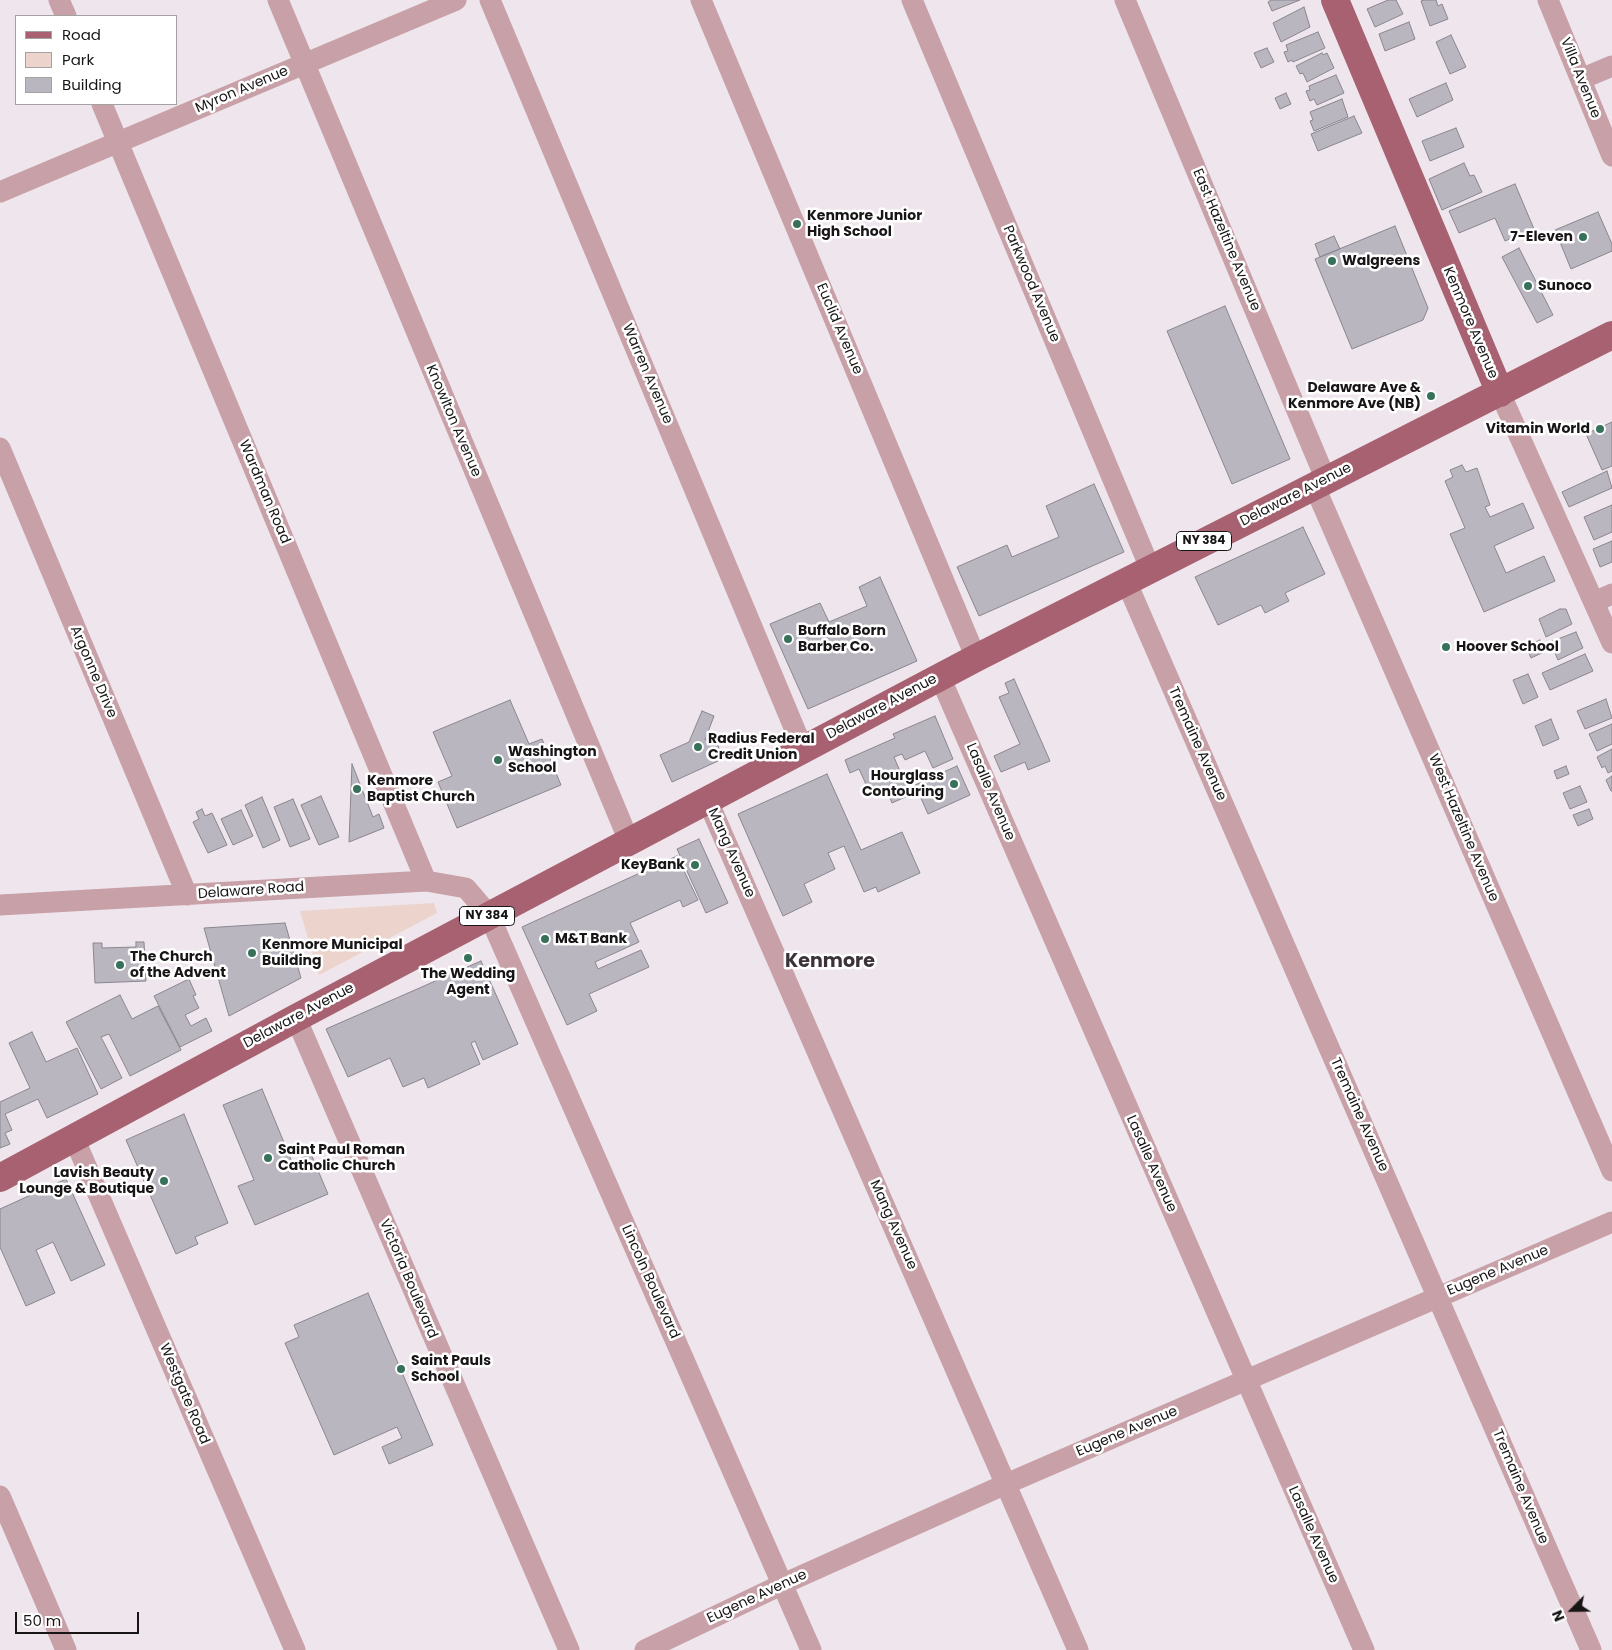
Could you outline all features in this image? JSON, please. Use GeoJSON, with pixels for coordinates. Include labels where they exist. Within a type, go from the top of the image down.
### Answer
{"type":"FeatureCollection","features":[{"type":"Feature","properties":{"kind":"main road","name":"Kenmore Avenue"},"geometry":{"type":"LineString","coordinates":[[1335,0],[1500,392]]}},
{"type":"Feature","properties":{"kind":"main road","name":"Delaware Avenue"},"geometry":{"type":"LineString","coordinates":[[0,1178],[489,915],[976,658],[1612,335]]}},
{"type":"Feature","properties":{"kind":"street"},"geometry":{"type":"LineString","coordinates":[[59,0],[66,15]]}},
{"type":"Feature","properties":{"kind":"street","name":"Knowlton Avenue"},"geometry":{"type":"LineString","coordinates":[[278,0],[629,841]]}},
{"type":"Feature","properties":{"kind":"street","name":"Myron Avenue"},"geometry":{"type":"LineString","coordinates":[[0,192],[456,0]]}},
{"type":"Feature","properties":{"kind":"street","name":"Warren Avenue"},"geometry":{"type":"LineString","coordinates":[[490,0],[803,749]]}},
{"type":"Feature","properties":{"kind":"street","name":"Euclid Avenue"},"geometry":{"type":"LineString","coordinates":[[701,0],[976,658]]}},
{"type":"Feature","properties":{"kind":"street","name":"Parkwood Avenue"},"geometry":{"type":"LineString","coordinates":[[912,0],[1150,568]]}},
{"type":"Feature","properties":{"kind":"street","name":"East Hazeltine Avenue"},"geometry":{"type":"LineString","coordinates":[[1125,0],[1320,483]]}},
{"type":"Feature","properties":{"kind":"street","name":"Villa Avenue"},"geometry":{"type":"LineString","coordinates":[[1548,0],[1612,156]]}},
{"type":"Feature","properties":{"kind":"street"},"geometry":{"type":"LineString","coordinates":[[1581,79],[1612,66]]}},
{"type":"Feature","properties":{"kind":"street","name":"Wardman Road"},"geometry":{"type":"LineString","coordinates":[[102,105],[426,881]]}},
{"type":"Feature","properties":{"kind":"street","name":"Kenmore Avenue"},"geometry":{"type":"LineString","coordinates":[[1500,392],[1603,598],[1612,643]]}},
{"type":"Feature","properties":{"kind":"street","name":"Argonne Drive"},"geometry":{"type":"LineString","coordinates":[[0,448],[187,895]]}},
{"type":"Feature","properties":{"kind":"street","name":"West Hazeltine Avenue"},"geometry":{"type":"LineString","coordinates":[[1320,483],[1612,1171]]}},
{"type":"Feature","properties":{"kind":"street","name":"Tremaine Avenue"},"geometry":{"type":"LineString","coordinates":[[1126,581],[1591,1650]]}},
{"type":"Feature","properties":{"kind":"street","name":"Lasalle Avenue"},"geometry":{"type":"LineString","coordinates":[[940,677],[1364,1650]]}},
{"type":"Feature","properties":{"kind":"street","name":"Mang Avenue"},"geometry":{"type":"LineString","coordinates":[[707,799],[1078,1650]]}},
{"type":"Feature","properties":{"kind":"street","name":"Delaware Road"},"geometry":{"type":"LineString","coordinates":[[0,906],[426,881],[466,888],[489,915]]}},
{"type":"Feature","properties":{"kind":"street","name":"Lincoln Boulevard"},"geometry":{"type":"LineString","coordinates":[[489,915],[811,1650]]}},
{"type":"Feature","properties":{"kind":"street","name":"Victoria Boulevard"},"geometry":{"type":"LineString","coordinates":[[296,1018],[568,1650]]}},
{"type":"Feature","properties":{"kind":"street","name":"Westgate Road"},"geometry":{"type":"LineString","coordinates":[[74,1138],[294,1650]]}},
{"type":"Feature","properties":{"kind":"street","name":"Eugene Avenue"},"geometry":{"type":"LineString","coordinates":[[644,1650],[783,1584],[1006,1484],[1612,1222]]}},
{"type":"Feature","properties":{"kind":"street"},"geometry":{"type":"LineString","coordinates":[[0,1496],[66,1650]]}},
{"type":"Feature","properties":{"kind":"green space"},"geometry":{"type":"Polygon","coordinates":[[[434,903],[437,913],[319,975],[300,911],[434,903]]]}},
{"type":"Feature","properties":{"kind":"building"},"geometry":{"type":"Polygon","coordinates":[[[1271,0],[1300,0],[1272,11],[1268,2],[1271,0]]]}},
{"type":"Feature","properties":{"kind":"building"},"geometry":{"type":"Polygon","coordinates":[[[1388,0],[1396,0],[1403,14],[1375,27],[1367,9],[1388,0]]]}},
{"type":"Feature","properties":{"kind":"building"},"geometry":{"type":"Polygon","coordinates":[[[1436,0],[1438,6],[1442,4],[1448,19],[1430,26],[1421,1],[1436,0]]]}},
{"type":"Feature","properties":{"kind":"building"},"geometry":{"type":"Polygon","coordinates":[[[1304,7],[1310,27],[1281,42],[1273,23],[1304,7]]]}},
{"type":"Feature","properties":{"kind":"building"},"geometry":{"type":"Polygon","coordinates":[[[1409,22],[1415,39],[1385,51],[1379,34],[1409,22]]]}},
{"type":"Feature","properties":{"kind":"building"},"geometry":{"type":"Polygon","coordinates":[[[1318,32],[1325,48],[1293,62],[1292,60],[1288,62],[1284,52],[1288,51],[1286,45],[1318,32]]]}},
{"type":"Feature","properties":{"kind":"building"},"geometry":{"type":"Polygon","coordinates":[[[1451,35],[1466,67],[1450,74],[1436,42],[1451,35]]]}},
{"type":"Feature","properties":{"kind":"building"},"geometry":{"type":"Polygon","coordinates":[[[1267,48],[1274,62],[1261,68],[1254,53],[1267,48]]]}},
{"type":"Feature","properties":{"kind":"building"},"geometry":{"type":"Polygon","coordinates":[[[1322,53],[1323,55],[1327,53],[1334,68],[1307,82],[1303,73],[1300,74],[1296,66],[1322,53]]]}},
{"type":"Feature","properties":{"kind":"building"},"geometry":{"type":"Polygon","coordinates":[[[1336,75],[1344,93],[1317,105],[1314,99],[1310,101],[1306,91],[1310,90],[1309,86],[1336,75]]]}},
{"type":"Feature","properties":{"kind":"building"},"geometry":{"type":"Polygon","coordinates":[[[1446,83],[1453,100],[1417,117],[1409,99],[1446,83]]]}},
{"type":"Feature","properties":{"kind":"building"},"geometry":{"type":"Polygon","coordinates":[[[1286,93],[1291,104],[1280,109],[1275,98],[1286,93]]]}},
{"type":"Feature","properties":{"kind":"building"},"geometry":{"type":"Polygon","coordinates":[[[1342,99],[1348,117],[1314,131],[1310,121],[1313,120],[1310,112],[1342,99]]]}},
{"type":"Feature","properties":{"kind":"building"},"geometry":{"type":"Polygon","coordinates":[[[1354,116],[1362,133],[1318,151],[1311,134],[1354,116]]]}},
{"type":"Feature","properties":{"kind":"building"},"geometry":{"type":"Polygon","coordinates":[[[1456,128],[1464,147],[1430,161],[1422,141],[1456,128]]]}},
{"type":"Feature","properties":{"kind":"building"},"geometry":{"type":"Polygon","coordinates":[[[1464,163],[1470,176],[1474,175],[1482,192],[1442,210],[1429,179],[1464,163]]]}},
{"type":"Feature","properties":{"kind":"building"},"geometry":{"type":"Polygon","coordinates":[[[1515,184],[1534,229],[1505,241],[1495,218],[1459,233],[1449,211],[1515,184]]]}},
{"type":"Feature","properties":{"kind":"building","name":"7-Eleven"},"geometry":{"type":"Polygon","coordinates":[[[1598,212],[1612,244],[1612,251],[1571,269],[1555,230],[1598,212]]]}},
{"type":"Feature","properties":{"kind":"building","name":"Walgreens"},"geometry":{"type":"Polygon","coordinates":[[[1395,226],[1428,308],[1423,320],[1352,349],[1315,259],[1395,226]]]}},
{"type":"Feature","properties":{"kind":"building"},"geometry":{"type":"Polygon","coordinates":[[[1334,236],[1340,249],[1320,257],[1315,244],[1334,236]]]}},
{"type":"Feature","properties":{"kind":"building","name":"Sunoco"},"geometry":{"type":"Polygon","coordinates":[[[1519,248],[1553,315],[1537,323],[1502,257],[1519,248]]]}},
{"type":"Feature","properties":{"kind":"building"},"geometry":{"type":"Polygon","coordinates":[[[1225,306],[1290,459],[1232,484],[1167,331],[1225,306]]]}},
{"type":"Feature","properties":{"kind":"building"},"geometry":{"type":"Polygon","coordinates":[[[1612,422],[1612,466],[1602,470],[1586,434],[1612,422]]]}},
{"type":"Feature","properties":{"kind":"building"},"geometry":{"type":"Polygon","coordinates":[[[1462,465],[1466,472],[1477,468],[1490,505],[1485,507],[1490,517],[1523,503],[1534,528],[1494,546],[1506,573],[1544,556],[1555,581],[1484,612],[1450,534],[1465,528],[1445,481],[1453,477],[1450,470],[1462,465]]]}},
{"type":"Feature","properties":{"kind":"building"},"geometry":{"type":"Polygon","coordinates":[[[1607,471],[1612,488],[1569,507],[1562,492],[1607,471]]]}},
{"type":"Feature","properties":{"kind":"building"},"geometry":{"type":"Polygon","coordinates":[[[1094,484],[1124,552],[979,616],[957,567],[1007,545],[1012,557],[1059,537],[1046,506],[1094,484]]]}},
{"type":"Feature","properties":{"kind":"building"},"geometry":{"type":"Polygon","coordinates":[[[1612,505],[1612,532],[1594,540],[1584,517],[1612,505]]]}},
{"type":"Feature","properties":{"kind":"building"},"geometry":{"type":"Polygon","coordinates":[[[1303,527],[1325,574],[1285,593],[1289,601],[1265,613],[1261,605],[1218,625],[1195,577],[1303,527]]]}},
{"type":"Feature","properties":{"kind":"building"},"geometry":{"type":"Polygon","coordinates":[[[1612,541],[1612,562],[1600,567],[1593,549],[1612,541]]]}},
{"type":"Feature","properties":{"kind":"building"},"geometry":{"type":"Polygon","coordinates":[[[880,577],[917,661],[808,709],[770,624],[820,603],[829,622],[867,606],[859,587],[880,577]]]}},
{"type":"Feature","properties":{"kind":"building"},"geometry":{"type":"Polygon","coordinates":[[[1560,609],[1566,609],[1572,624],[1546,637],[1539,619],[1560,609]]]}},
{"type":"Feature","properties":{"kind":"building"},"geometry":{"type":"Polygon","coordinates":[[[1576,632],[1583,648],[1558,660],[1550,642],[1576,632]]]}},
{"type":"Feature","properties":{"kind":"building"},"geometry":{"type":"Polygon","coordinates":[[[1540,640],[1546,651],[1531,658],[1526,646],[1540,640]]]}},
{"type":"Feature","properties":{"kind":"building"},"geometry":{"type":"Polygon","coordinates":[[[1585,654],[1593,671],[1550,690],[1542,673],[1585,654]]]}},
{"type":"Feature","properties":{"kind":"building"},"geometry":{"type":"Polygon","coordinates":[[[1528,674],[1538,697],[1523,704],[1513,680],[1528,674]]]}},
{"type":"Feature","properties":{"kind":"building"},"geometry":{"type":"Polygon","coordinates":[[[1014,679],[1050,761],[1028,770],[1025,762],[1001,772],[994,756],[1020,744],[999,697],[1009,693],[1005,683],[1014,679]]]}},
{"type":"Feature","properties":{"kind":"building"},"geometry":{"type":"Polygon","coordinates":[[[1606,699],[1612,718],[1585,729],[1577,711],[1606,699]]]}},
{"type":"Feature","properties":{"kind":"building","name":"Washington School"},"geometry":{"type":"Polygon","coordinates":[[[510,700],[529,744],[542,739],[561,785],[457,828],[438,782],[452,776],[433,732],[510,700]]]}},
{"type":"Feature","properties":{"kind":"building","name":"Radius Federal Credit Union"},"geometry":{"type":"Polygon","coordinates":[[[702,711],[714,716],[705,740],[714,736],[721,753],[715,755],[718,761],[672,782],[660,755],[689,742],[702,711]]]}},
{"type":"Feature","properties":{"kind":"building"},"geometry":{"type":"Polygon","coordinates":[[[935,716],[953,759],[933,768],[925,751],[905,760],[902,754],[894,757],[910,795],[892,803],[885,786],[870,793],[859,769],[850,773],[845,760],[895,738],[893,734],[935,716]]]}},
{"type":"Feature","properties":{"kind":"building"},"geometry":{"type":"Polygon","coordinates":[[[1551,719],[1559,739],[1543,746],[1535,726],[1551,719]]]}},
{"type":"Feature","properties":{"kind":"building"},"geometry":{"type":"Polygon","coordinates":[[[1612,724],[1612,744],[1597,751],[1589,734],[1612,724]]]}},
{"type":"Feature","properties":{"kind":"building"},"geometry":{"type":"Polygon","coordinates":[[[1612,749],[1612,771],[1608,773],[1605,766],[1602,768],[1597,757],[1612,749]]]}},
{"type":"Feature","properties":{"kind":"building","name":"Kenmore Baptist Church"},"geometry":{"type":"Polygon","coordinates":[[[352,764],[373,817],[379,814],[384,828],[349,842],[352,764]]]}},
{"type":"Feature","properties":{"kind":"building"},"geometry":{"type":"Polygon","coordinates":[[[957,766],[970,795],[928,814],[915,785],[957,766]]]}},
{"type":"Feature","properties":{"kind":"building"},"geometry":{"type":"Polygon","coordinates":[[[1566,766],[1569,774],[1557,779],[1554,771],[1566,766]]]}},
{"type":"Feature","properties":{"kind":"building"},"geometry":{"type":"Polygon","coordinates":[[[827,774],[861,850],[902,832],[920,873],[878,892],[876,887],[864,892],[844,846],[828,853],[835,869],[804,884],[812,902],[783,916],[738,814],[827,774]]]}},
{"type":"Feature","properties":{"kind":"building"},"geometry":{"type":"Polygon","coordinates":[[[1612,776],[1612,791],[1611,791],[1606,780],[1612,776]]]}},
{"type":"Feature","properties":{"kind":"building"},"geometry":{"type":"Polygon","coordinates":[[[1580,786],[1587,802],[1570,809],[1563,793],[1580,786]]]}},
{"type":"Feature","properties":{"kind":"building"},"geometry":{"type":"Polygon","coordinates":[[[321,796],[339,837],[319,845],[301,805],[321,796]]]}},
{"type":"Feature","properties":{"kind":"building"},"geometry":{"type":"Polygon","coordinates":[[[262,797],[280,840],[263,848],[245,805],[262,797]]]}},
{"type":"Feature","properties":{"kind":"building"},"geometry":{"type":"Polygon","coordinates":[[[293,799],[310,839],[290,847],[274,807],[293,799]]]}},
{"type":"Feature","properties":{"kind":"building"},"geometry":{"type":"Polygon","coordinates":[[[202,809],[205,816],[212,813],[227,845],[208,853],[193,822],[199,819],[196,812],[202,809]]]}},
{"type":"Feature","properties":{"kind":"building"},"geometry":{"type":"Polygon","coordinates":[[[1589,809],[1593,819],[1578,826],[1573,815],[1589,809]]]}},
{"type":"Feature","properties":{"kind":"building"},"geometry":{"type":"Polygon","coordinates":[[[241,810],[253,836],[233,845],[221,819],[241,810]]]}},
{"type":"Feature","properties":{"kind":"building"},"geometry":{"type":"Polygon","coordinates":[[[699,839],[728,903],[706,913],[677,849],[699,839]]]}},
{"type":"Feature","properties":{"kind":"building"},"geometry":{"type":"Polygon","coordinates":[[[677,856],[698,900],[683,907],[680,900],[630,923],[639,942],[595,962],[598,969],[641,950],[649,967],[589,994],[597,1011],[567,1025],[522,927],[677,856]]]}},
{"type":"Feature","properties":{"kind":"building","name":"Kenmore Municipal Building"},"geometry":{"type":"Polygon","coordinates":[[[285,923],[301,978],[229,1016],[204,928],[285,923]]]}},
{"type":"Feature","properties":{"kind":"building","name":"The Church of the Advent"},"geometry":{"type":"Polygon","coordinates":[[[136,942],[144,942],[146,981],[95,983],[93,943],[102,943],[102,948],[136,947],[136,942]]]}},
{"type":"Feature","properties":{"kind":"building"},"geometry":{"type":"Polygon","coordinates":[[[481,961],[518,1044],[483,1060],[475,1041],[471,1043],[480,1064],[428,1088],[424,1078],[403,1087],[390,1058],[348,1077],[326,1029],[481,961]]]}},
{"type":"Feature","properties":{"kind":"building"},"geometry":{"type":"Polygon","coordinates":[[[189,979],[196,995],[193,996],[199,1008],[185,1015],[191,1026],[206,1018],[212,1031],[180,1047],[154,996],[189,979]]]}},
{"type":"Feature","properties":{"kind":"building"},"geometry":{"type":"Polygon","coordinates":[[[120,995],[132,1019],[158,1006],[181,1050],[130,1076],[109,1034],[101,1037],[122,1078],[101,1089],[66,1022],[120,995]]]}},
{"type":"Feature","properties":{"kind":"building"},"geometry":{"type":"Polygon","coordinates":[[[32,1032],[46,1062],[77,1048],[98,1094],[47,1118],[38,1099],[5,1114],[12,1130],[5,1133],[10,1144],[0,1148],[0,1102],[30,1088],[9,1043],[32,1032]]]}},
{"type":"Feature","properties":{"kind":"building","name":"Saint Paul Roman Catholic Church"},"geometry":{"type":"Polygon","coordinates":[[[262,1089],[292,1162],[311,1154],[328,1194],[255,1225],[238,1186],[254,1180],[223,1105],[262,1089]]]}},
{"type":"Feature","properties":{"kind":"building"},"geometry":{"type":"Polygon","coordinates":[[[184,1114],[228,1223],[195,1237],[198,1244],[176,1254],[126,1140],[184,1114]]]}},
{"type":"Feature","properties":{"kind":"building"},"geometry":{"type":"Polygon","coordinates":[[[66,1179],[105,1265],[71,1281],[53,1242],[36,1250],[55,1293],[26,1306],[0,1247],[0,1209],[66,1179]]]}},
{"type":"Feature","properties":{"kind":"building"},"geometry":{"type":"Polygon","coordinates":[[[368,1293],[433,1445],[389,1464],[382,1447],[402,1438],[397,1427],[334,1455],[285,1343],[299,1337],[294,1325],[368,1293]]]}},
{"type":"Feature","properties":{"kind":"place","name":"Kenmore Junior High School"},"geometry":{"type":"Point","coordinates":[797,224]}},
{"type":"Feature","properties":{"kind":"place","name":"7-Eleven"},"geometry":{"type":"Point","coordinates":[1583,237]}},
{"type":"Feature","properties":{"kind":"place","name":"Walgreens"},"geometry":{"type":"Point","coordinates":[1332,261]}},
{"type":"Feature","properties":{"kind":"place","name":"Sunoco"},"geometry":{"type":"Point","coordinates":[1528,286]}},
{"type":"Feature","properties":{"kind":"place","name":"Delaware Ave & Kenmore Ave (NB)"},"geometry":{"type":"Point","coordinates":[1431,396]}},
{"type":"Feature","properties":{"kind":"place","name":"Vitamin World"},"geometry":{"type":"Point","coordinates":[1600,429]}},
{"type":"Feature","properties":{"kind":"place","name":"Buffalo Born Barber Co."},"geometry":{"type":"Point","coordinates":[788,639]}},
{"type":"Feature","properties":{"kind":"place","name":"Hoover School"},"geometry":{"type":"Point","coordinates":[1446,647]}},
{"type":"Feature","properties":{"kind":"place","name":"Radius Federal Credit Union"},"geometry":{"type":"Point","coordinates":[698,747]}},
{"type":"Feature","properties":{"kind":"place","name":"Washington School"},"geometry":{"type":"Point","coordinates":[498,760]}},
{"type":"Feature","properties":{"kind":"place","name":"Hourglass Contouring"},"geometry":{"type":"Point","coordinates":[954,784]}},
{"type":"Feature","properties":{"kind":"place","name":"Kenmore Baptist Church"},"geometry":{"type":"Point","coordinates":[357,789]}},
{"type":"Feature","properties":{"kind":"place","name":"KeyBank"},"geometry":{"type":"Point","coordinates":[695,865]}},
{"type":"Feature","properties":{"kind":"place","name":"M&T Bank"},"geometry":{"type":"Point","coordinates":[545,939]}},
{"type":"Feature","properties":{"kind":"place","name":"Kenmore Municipal Building"},"geometry":{"type":"Point","coordinates":[252,953]}},
{"type":"Feature","properties":{"kind":"place","name":"The Wedding Agent"},"geometry":{"type":"Point","coordinates":[468,958]}},
{"type":"Feature","properties":{"kind":"place","name":"The Church of the Advent"},"geometry":{"type":"Point","coordinates":[120,965]}},
{"type":"Feature","properties":{"kind":"place","name":"Saint Paul Roman Catholic Church"},"geometry":{"type":"Point","coordinates":[268,1158]}},
{"type":"Feature","properties":{"kind":"place","name":"Lavish Beauty Lounge & Boutique"},"geometry":{"type":"Point","coordinates":[164,1181]}},
{"type":"Feature","properties":{"kind":"place","name":"Saint Pauls School"},"geometry":{"type":"Point","coordinates":[401,1369]}},
{"type":"Feature","properties":{"kind":"district","name":"Kenmore"},"geometry":{"type":"Point","coordinates":[830,962]}}]}
